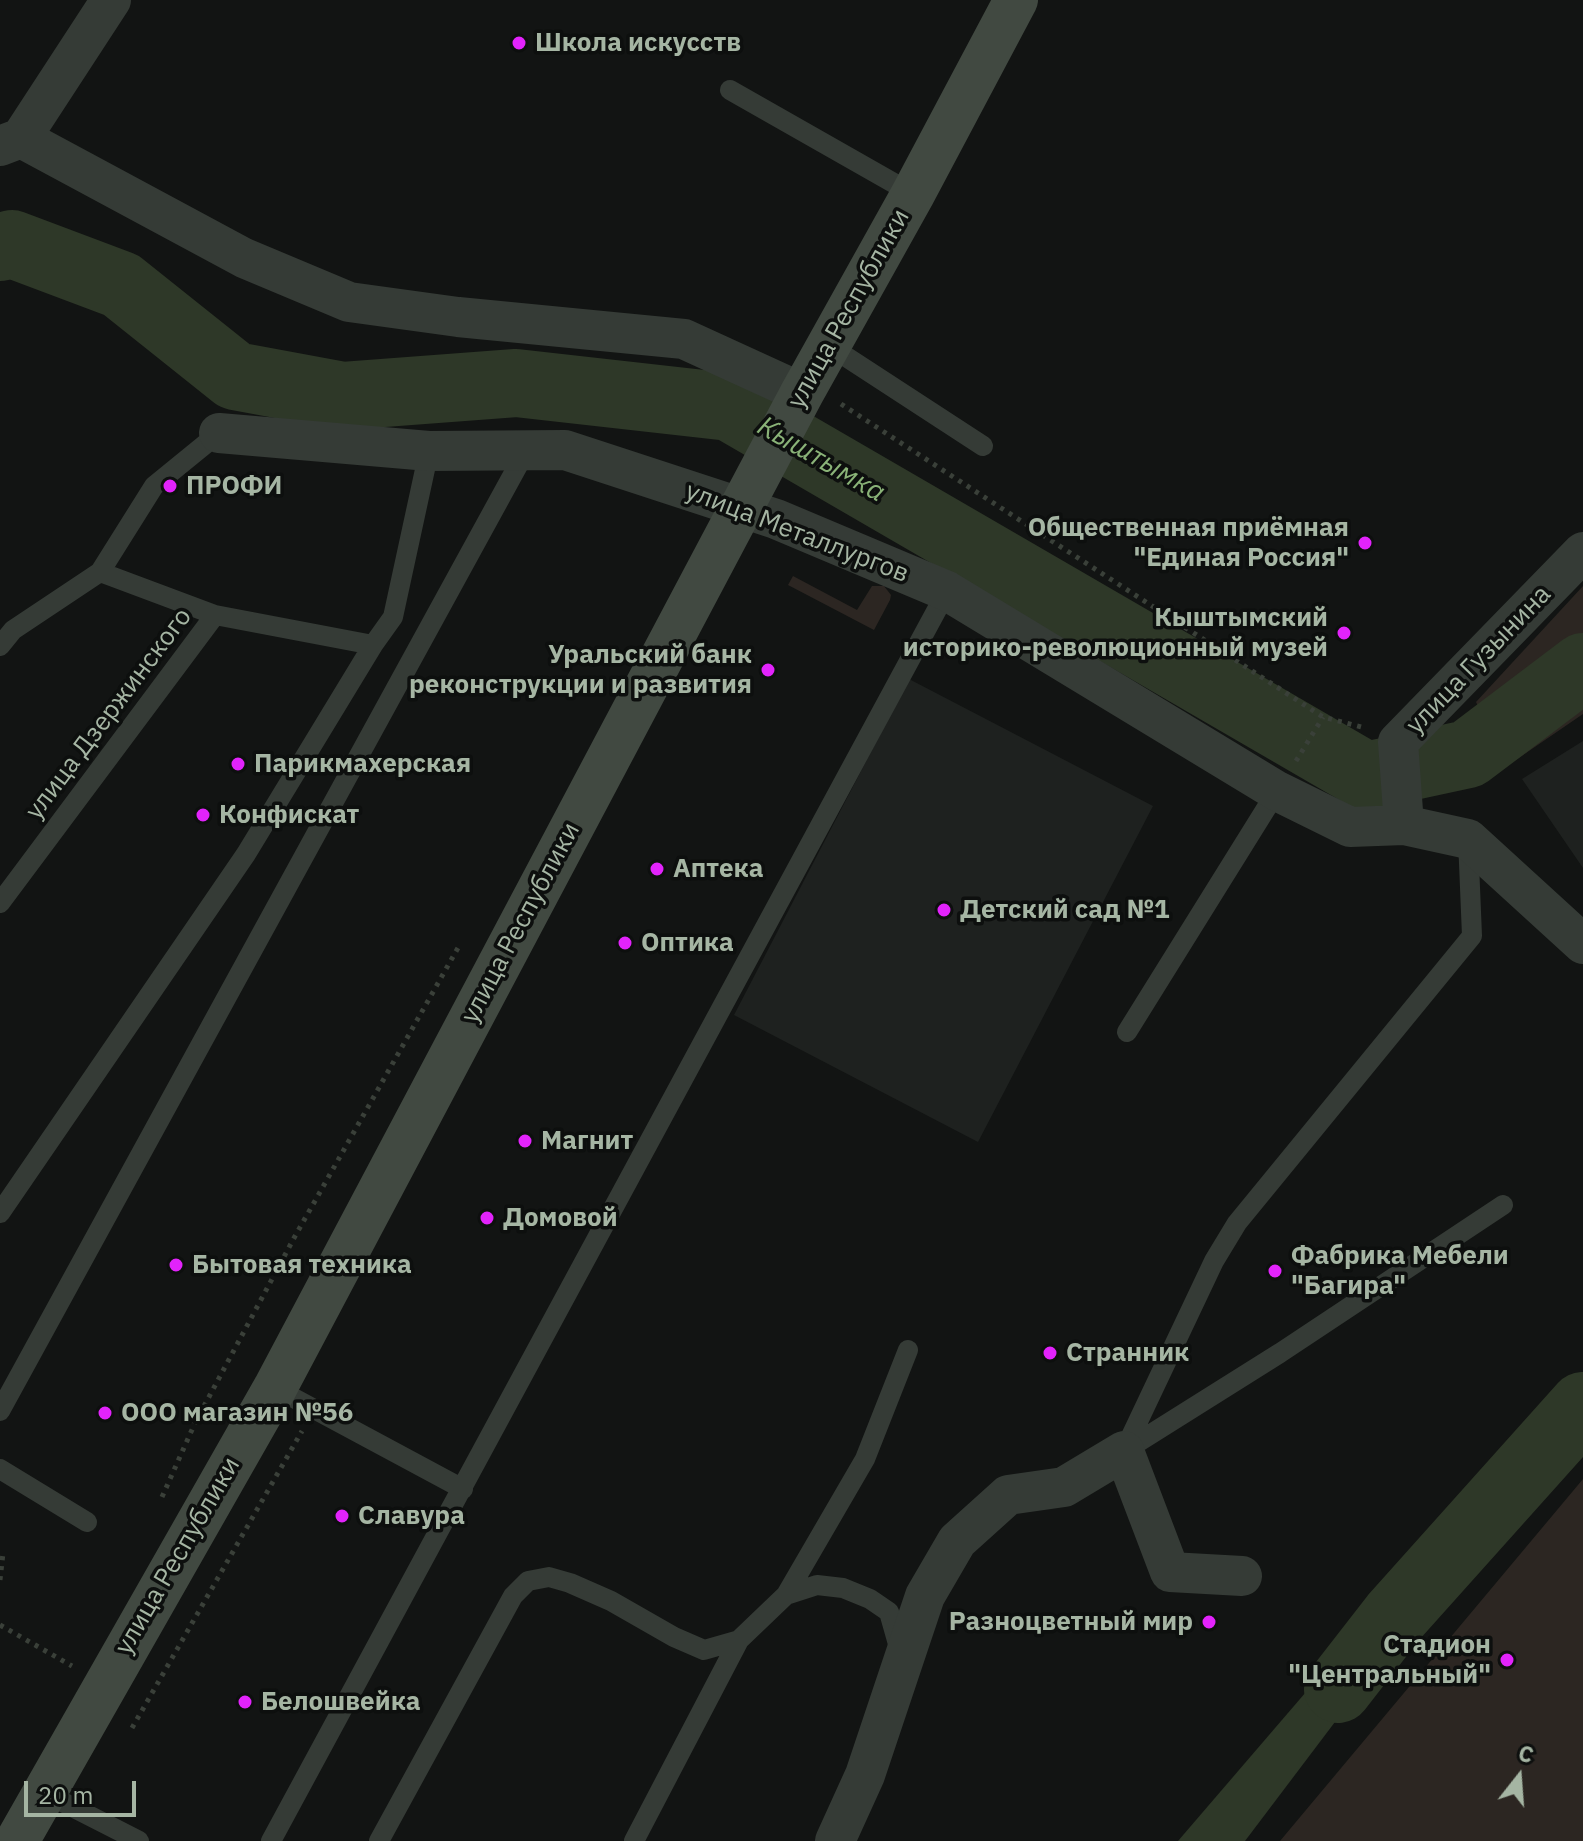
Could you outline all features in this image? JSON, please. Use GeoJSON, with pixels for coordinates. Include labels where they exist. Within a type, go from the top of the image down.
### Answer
{"type":"FeatureCollection","features":[{"type":"Feature","properties":{"kind":"main road","name":"улица Республики"},"geometry":{"type":"LineString","coordinates":[[17,1841],[275,1388],[787,422],[845,355],[913,194],[1016,0]]}},
{"type":"Feature","properties":{"kind":"street"},"geometry":{"type":"LineString","coordinates":[[111,0],[10,142],[244,258],[349,302],[458,317],[684,339],[787,422]]}},
{"type":"Feature","properties":{"kind":"street","name":"улица Металлургов"},"geometry":{"type":"LineString","coordinates":[[219,433],[429,451],[565,450],[776,519],[947,591],[1277,791],[1350,827],[1404,825],[1468,839]]}},
{"type":"Feature","properties":{"kind":"street","name":"улица Гузынина"},"geometry":{"type":"LineString","coordinates":[[1404,825],[1389,737],[1583,552]]}},
{"type":"Feature","properties":{"kind":"street"},"geometry":{"type":"LineString","coordinates":[[1468,839],[1583,944]]}},
{"type":"Feature","properties":{"kind":"street"},"geometry":{"type":"LineString","coordinates":[[835,1841],[865,1775],[925,1596],[957,1541],[1008,1495],[1064,1487],[1124,1451],[1170,1572],[1242,1576]]}},
{"type":"Feature","properties":{"kind":"lane"},"geometry":{"type":"LineString","coordinates":[[730,90],[913,194]]}},
{"type":"Feature","properties":{"kind":"lane"},"geometry":{"type":"LineString","coordinates":[[845,355],[983,446]]}},
{"type":"Feature","properties":{"kind":"lane","name":"улица Металлургов"},"geometry":{"type":"LineString","coordinates":[[0,646],[13,630],[100,572],[154,486],[219,433]]}},
{"type":"Feature","properties":{"kind":"lane"},"geometry":{"type":"LineString","coordinates":[[0,1411],[527,449]]}},
{"type":"Feature","properties":{"kind":"lane"},"geometry":{"type":"LineString","coordinates":[[0,1213],[246,854],[393,617],[429,451]]}},
{"type":"Feature","properties":{"kind":"lane","name":"улица Дзержинского"},"geometry":{"type":"LineString","coordinates":[[0,903],[215,615],[100,572]]}},
{"type":"Feature","properties":{"kind":"lane"},"geometry":{"type":"LineString","coordinates":[[271,1841],[947,591]]}},
{"type":"Feature","properties":{"kind":"lane"},"geometry":{"type":"LineString","coordinates":[[215,615],[373,645]]}},
{"type":"Feature","properties":{"kind":"lane"},"geometry":{"type":"LineString","coordinates":[[1127,1032],[1277,791]]}},
{"type":"Feature","properties":{"kind":"lane"},"geometry":{"type":"LineString","coordinates":[[1124,1451],[1214,1261],[1237,1223],[1472,936],[1468,839]]}},
{"type":"Feature","properties":{"kind":"lane"},"geometry":{"type":"LineString","coordinates":[[1124,1451],[1280,1353],[1503,1205]]}},
{"type":"Feature","properties":{"kind":"lane"},"geometry":{"type":"LineString","coordinates":[[634,1841],[739,1640],[786,1595],[865,1459],[908,1350]]}},
{"type":"Feature","properties":{"kind":"lane"},"geometry":{"type":"LineString","coordinates":[[275,1388],[463,1489]]}},
{"type":"Feature","properties":{"kind":"lane"},"geometry":{"type":"LineString","coordinates":[[0,1469],[87,1522]]}},
{"type":"Feature","properties":{"kind":"lane"},"geometry":{"type":"LineString","coordinates":[[379,1841],[513,1596],[528,1581],[549,1577],[570,1583],[704,1650],[739,1640]]}},
{"type":"Feature","properties":{"kind":"lane"},"geometry":{"type":"LineString","coordinates":[[786,1595],[817,1585],[843,1588],[870,1599],[889,1612],[899,1642],[901,1667]]}},
{"type":"Feature","properties":{"kind":"lane"},"geometry":{"type":"LineString","coordinates":[[43,1792],[139,1841]]}},
{"type":"Feature","properties":{"kind":"path"},"geometry":{"type":"LineString","coordinates":[[845,355],[838,402],[1323,717],[1389,737]]}},
{"type":"Feature","properties":{"kind":"path"},"geometry":{"type":"LineString","coordinates":[[1277,791],[1323,717]]}},
{"type":"Feature","properties":{"kind":"path"},"geometry":{"type":"LineString","coordinates":[[159,1503],[195,1423],[294,1238],[462,941]]}},
{"type":"Feature","properties":{"kind":"path"},"geometry":{"type":"LineString","coordinates":[[0,1580],[3,1553]]}},
{"type":"Feature","properties":{"kind":"path"},"geometry":{"type":"LineString","coordinates":[[0,1625],[74,1666],[65,1679]]}},
{"type":"Feature","properties":{"kind":"shaded area"},"geometry":{"type":"Polygon","coordinates":[[[793,576],[857,610],[872,586],[884,586],[891,595],[890,600],[874,630],[788,585],[793,576]]]}},
{"type":"Feature","properties":{"kind":"shaded area"},"geometry":{"type":"Polygon","coordinates":[[[1583,586],[1583,714],[1507,766],[1476,702],[1583,586]]]}},
{"type":"Feature","properties":{"kind":"shaded area","name":"Детский сад №1"},"geometry":{"type":"Polygon","coordinates":[[[909,679],[1153,806],[978,1142],[734,1015],[909,679]]]}},
{"type":"Feature","properties":{"kind":"shaded area"},"geometry":{"type":"Polygon","coordinates":[[[1583,741],[1583,868],[1522,779],[1583,741]]]}},
{"type":"Feature","properties":{"kind":"shaded area","name":"Стадион \"Центральный\""},"geometry":{"type":"Polygon","coordinates":[[[1583,1479],[1583,1841],[1280,1841],[1583,1479]]]}},
{"type":"Feature","properties":{"kind":"shaded area"},"geometry":{"type":"Polygon","coordinates":[[[1385,1600],[1403,1632],[1245,1841],[1178,1841],[1385,1600]]]}},
{"type":"Feature","properties":{"kind":"waterway","name":"Кыштымка"},"geometry":{"type":"LineString","coordinates":[[0,247],[12,244],[121,285],[235,376],[343,396],[516,383],[730,407],[1366,776],[1468,754],[1583,667]]}},
{"type":"Feature","properties":{"kind":"waterway"},"geometry":{"type":"LineString","coordinates":[[1338,1689],[1394,1617],[1583,1406]]}},
{"type":"Feature","properties":{"kind":"place","name":"Школа искусств"},"geometry":{"type":"Point","coordinates":[519,43]}},
{"type":"Feature","properties":{"kind":"place","name":"ПРОФИ"},"geometry":{"type":"Point","coordinates":[170,486]}},
{"type":"Feature","properties":{"kind":"place","name":"Общественная приёмная \"Единая Россия\""},"geometry":{"type":"Point","coordinates":[1365,543]}},
{"type":"Feature","properties":{"kind":"place","name":"Кыштымский историко-революционный музей"},"geometry":{"type":"Point","coordinates":[1344,633]}},
{"type":"Feature","properties":{"kind":"place","name":"Уральский банк реконструкции и развития"},"geometry":{"type":"Point","coordinates":[768,670]}},
{"type":"Feature","properties":{"kind":"place","name":"Парикмахерская"},"geometry":{"type":"Point","coordinates":[238,764]}},
{"type":"Feature","properties":{"kind":"place","name":"Конфискат"},"geometry":{"type":"Point","coordinates":[203,815]}},
{"type":"Feature","properties":{"kind":"place","name":"Аптека"},"geometry":{"type":"Point","coordinates":[657,869]}},
{"type":"Feature","properties":{"kind":"place","name":"Детский сад №1"},"geometry":{"type":"Point","coordinates":[944,910]}},
{"type":"Feature","properties":{"kind":"place","name":"Оптика"},"geometry":{"type":"Point","coordinates":[625,943]}},
{"type":"Feature","properties":{"kind":"place","name":"Магнит"},"geometry":{"type":"Point","coordinates":[525,1141]}},
{"type":"Feature","properties":{"kind":"place","name":"Домовой"},"geometry":{"type":"Point","coordinates":[487,1218]}},
{"type":"Feature","properties":{"kind":"place","name":"Бытовая техника"},"geometry":{"type":"Point","coordinates":[176,1265]}},
{"type":"Feature","properties":{"kind":"place","name":"Фабрика Мебели \"Багира\""},"geometry":{"type":"Point","coordinates":[1275,1271]}},
{"type":"Feature","properties":{"kind":"place","name":"Странник"},"geometry":{"type":"Point","coordinates":[1050,1353]}},
{"type":"Feature","properties":{"kind":"place","name":"ООО магазин №56"},"geometry":{"type":"Point","coordinates":[105,1413]}},
{"type":"Feature","properties":{"kind":"place","name":"Славура"},"geometry":{"type":"Point","coordinates":[342,1516]}},
{"type":"Feature","properties":{"kind":"place","name":"Разноцветный мир"},"geometry":{"type":"Point","coordinates":[1209,1622]}},
{"type":"Feature","properties":{"kind":"place","name":"Стадион \"Центральный\""},"geometry":{"type":"Point","coordinates":[1507,1660]}},
{"type":"Feature","properties":{"kind":"place","name":"Белошвейка"},"geometry":{"type":"Point","coordinates":[245,1702]}}]}
